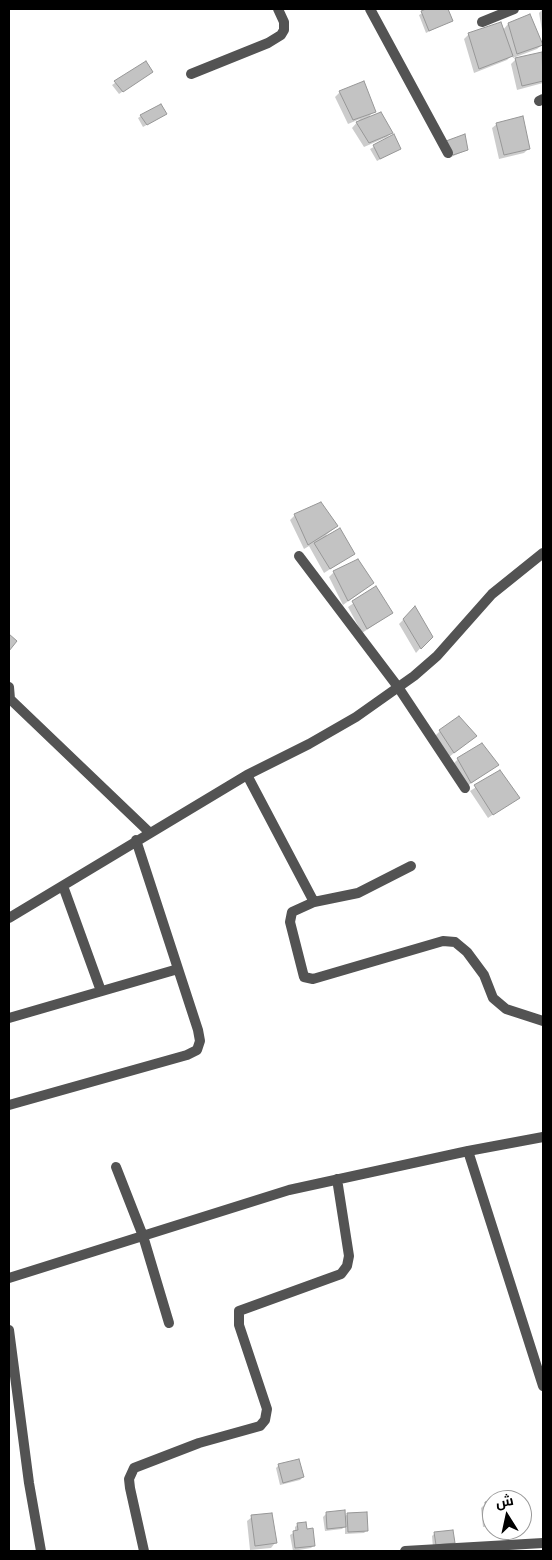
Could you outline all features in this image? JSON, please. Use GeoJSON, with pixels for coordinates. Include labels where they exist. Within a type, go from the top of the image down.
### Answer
{"type":"FeatureCollection","features":[{"type":"Feature","properties":{"kind":"street"},"geometry":{"type":"LineString","coordinates":[[191,74],[268,43],[281,35],[284,30],[284,22],[278,9]]}},
{"type":"Feature","properties":{"kind":"street"},"geometry":{"type":"LineString","coordinates":[[370,9],[448,153]]}},
{"type":"Feature","properties":{"kind":"street"},"geometry":{"type":"LineString","coordinates":[[482,22],[514,9]]}},
{"type":"Feature","properties":{"kind":"street"},"geometry":{"type":"LineString","coordinates":[[9,918],[149,832],[247,775],[309,744],[356,716],[398,687],[437,656],[492,594],[543,553]]}},
{"type":"Feature","properties":{"kind":"street"},"geometry":{"type":"LineString","coordinates":[[299,556],[398,687],[465,788]]}},
{"type":"Feature","properties":{"kind":"street"},"geometry":{"type":"LineString","coordinates":[[9,687],[10,699],[149,832]]}},
{"type":"Feature","properties":{"kind":"street"},"geometry":{"type":"LineString","coordinates":[[247,775],[314,902]]}},
{"type":"Feature","properties":{"kind":"street"},"geometry":{"type":"LineString","coordinates":[[9,1105],[187,1055],[196,1050],[200,1041],[198,1030],[136,840]]}},
{"type":"Feature","properties":{"kind":"street"},"geometry":{"type":"LineString","coordinates":[[411,866],[358,893],[314,902],[292,912],[290,922],[304,977],[313,979],[443,941],[455,942],[467,952],[484,975],[493,998],[506,1009],[543,1021]]}},
{"type":"Feature","properties":{"kind":"street"},"geometry":{"type":"LineString","coordinates":[[63,886],[101,991]]}},
{"type":"Feature","properties":{"kind":"street"},"geometry":{"type":"LineString","coordinates":[[9,1018],[178,969]]}},
{"type":"Feature","properties":{"kind":"street"},"geometry":{"type":"LineString","coordinates":[[9,1278],[289,1190],[468,1151],[543,1137]]}},
{"type":"Feature","properties":{"kind":"street"},"geometry":{"type":"LineString","coordinates":[[468,1151],[543,1386]]}},
{"type":"Feature","properties":{"kind":"street"},"geometry":{"type":"LineString","coordinates":[[116,1167],[143,1236],[169,1322]]}},
{"type":"Feature","properties":{"kind":"street"},"geometry":{"type":"LineString","coordinates":[[144,1551],[130,1488],[129,1479],[134,1468],[199,1443],[260,1426],[266,1420],[267,1409],[239,1325],[239,1311],[340,1274],[347,1266],[349,1256],[338,1179]]}},
{"type":"Feature","properties":{"kind":"street"},"geometry":{"type":"LineString","coordinates":[[9,1330],[29,1483],[41,1551]]}},
{"type":"Feature","properties":{"kind":"street"},"geometry":{"type":"LineString","coordinates":[[405,1551],[543,1542]]}},
{"type":"Feature","properties":{"kind":"building"},"geometry":{"type":"Polygon","coordinates":[[[426,9],[448,9],[453,21],[429,31],[421,11],[426,9]]]}},
{"type":"Feature","properties":{"kind":"building"},"geometry":{"type":"Polygon","coordinates":[[[530,14],[543,45],[517,54],[508,23],[530,14]]]}},
{"type":"Feature","properties":{"kind":"building"},"geometry":{"type":"Polygon","coordinates":[[[501,22],[513,56],[479,69],[468,33],[501,22]]]}},
{"type":"Feature","properties":{"kind":"building"},"geometry":{"type":"Polygon","coordinates":[[[542,52],[543,81],[522,86],[515,58],[542,52]]]}},
{"type":"Feature","properties":{"kind":"building"},"geometry":{"type":"Polygon","coordinates":[[[146,61],[153,72],[123,92],[114,81],[146,61]]]}},
{"type":"Feature","properties":{"kind":"building"},"geometry":{"type":"Polygon","coordinates":[[[364,81],[376,112],[353,120],[339,91],[364,81]]]}},
{"type":"Feature","properties":{"kind":"building"},"geometry":{"type":"Polygon","coordinates":[[[161,104],[167,114],[147,125],[140,115],[161,104]]]}},
{"type":"Feature","properties":{"kind":"building"},"geometry":{"type":"Polygon","coordinates":[[[381,112],[393,133],[369,143],[356,122],[381,112]]]}},
{"type":"Feature","properties":{"kind":"building"},"geometry":{"type":"Polygon","coordinates":[[[523,116],[530,149],[504,155],[496,123],[523,116]]]}},
{"type":"Feature","properties":{"kind":"building"},"geometry":{"type":"Polygon","coordinates":[[[394,134],[401,149],[380,159],[373,145],[394,134]]]}},
{"type":"Feature","properties":{"kind":"building"},"geometry":{"type":"Polygon","coordinates":[[[465,134],[468,150],[453,155],[446,141],[465,134]]]}},
{"type":"Feature","properties":{"kind":"building"},"geometry":{"type":"Polygon","coordinates":[[[321,502],[338,526],[308,545],[294,514],[321,502]]]}},
{"type":"Feature","properties":{"kind":"building"},"geometry":{"type":"Polygon","coordinates":[[[340,528],[355,554],[330,569],[314,543],[340,528]]]}},
{"type":"Feature","properties":{"kind":"building"},"geometry":{"type":"Polygon","coordinates":[[[358,559],[374,583],[348,601],[333,571],[358,559]]]}},
{"type":"Feature","properties":{"kind":"building"},"geometry":{"type":"Polygon","coordinates":[[[376,586],[393,613],[367,629],[352,601],[376,586]]]}},
{"type":"Feature","properties":{"kind":"building"},"geometry":{"type":"Polygon","coordinates":[[[415,606],[433,637],[421,649],[403,619],[415,606]]]}},
{"type":"Feature","properties":{"kind":"building"},"geometry":{"type":"Polygon","coordinates":[[[9,634],[17,641],[9,651],[9,634]]]}},
{"type":"Feature","properties":{"kind":"building"},"geometry":{"type":"Polygon","coordinates":[[[459,716],[477,736],[454,753],[439,730],[459,716]]]}},
{"type":"Feature","properties":{"kind":"building"},"geometry":{"type":"Polygon","coordinates":[[[482,743],[499,765],[471,783],[457,758],[482,743]]]}},
{"type":"Feature","properties":{"kind":"building"},"geometry":{"type":"Polygon","coordinates":[[[500,770],[520,798],[493,815],[474,785],[500,770]]]}},
{"type":"Feature","properties":{"kind":"building"},"geometry":{"type":"Polygon","coordinates":[[[299,1459],[304,1477],[283,1483],[278,1464],[299,1459]]]}},
{"type":"Feature","properties":{"kind":"building"},"geometry":{"type":"Polygon","coordinates":[[[345,1510],[346,1527],[327,1529],[326,1512],[345,1510]]]}},
{"type":"Feature","properties":{"kind":"building"},"geometry":{"type":"Polygon","coordinates":[[[367,1512],[368,1531],[348,1532],[347,1513],[367,1512]]]}},
{"type":"Feature","properties":{"kind":"building"},"geometry":{"type":"Polygon","coordinates":[[[272,1513],[277,1543],[255,1546],[251,1515],[272,1513]]]}},
{"type":"Feature","properties":{"kind":"building"},"geometry":{"type":"Polygon","coordinates":[[[306,1522],[307,1529],[313,1528],[315,1546],[295,1548],[293,1531],[298,1530],[297,1523],[306,1522]]]}},
{"type":"Feature","properties":{"kind":"building"},"geometry":{"type":"Polygon","coordinates":[[[453,1530],[455,1543],[436,1545],[434,1532],[453,1530]]]}}]}
